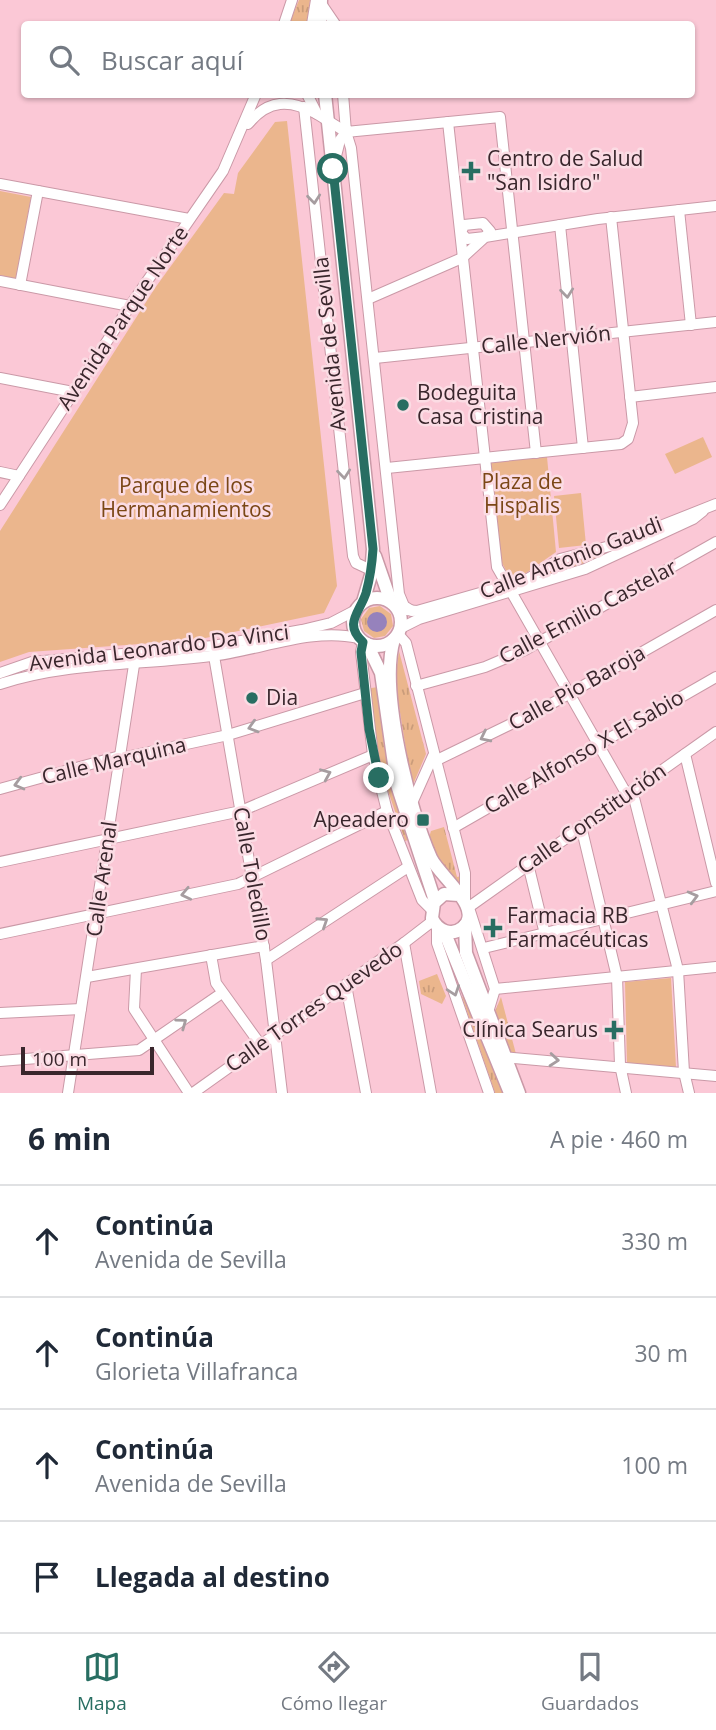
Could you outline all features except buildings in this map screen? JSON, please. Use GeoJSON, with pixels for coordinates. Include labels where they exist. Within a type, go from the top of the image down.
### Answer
{"type":"FeatureCollection","features":[{"type":"Feature","properties":{"kind":"main road"},"geometry":{"type":"LineString","coordinates":[[319,1],[320,21]]}},
{"type":"Feature","properties":{"kind":"main road","name":"Avenida de Sevilla"},"geometry":{"type":"LineString","coordinates":[[324,98],[322,117],[333,169],[373,549],[372,570],[359,606]]}},
{"type":"Feature","properties":{"kind":"main road","name":"Avenida de Sevilla"},"geometry":{"type":"LineString","coordinates":[[373,549],[393,604]]}},
{"type":"Feature","properties":{"kind":"main road"},"geometry":{"type":"LineString","coordinates":[[510,1093],[493,1047],[436,917],[397,785],[382,676],[376,657],[353,624],[359,606],[377,598],[393,604],[401,618],[402,634],[390,662],[391,684],[402,766],[412,803],[434,864],[466,903],[466,953],[519,1093]]}},
{"type":"Feature","properties":{"kind":"main road"},"geometry":{"type":"LineString","coordinates":[[363,641],[380,646],[402,634]]}},
{"type":"Feature","properties":{"kind":"main road"},"geometry":{"type":"LineString","coordinates":[[436,917],[444,894],[466,903]]}},
{"type":"Feature","properties":{"kind":"main road"},"geometry":{"type":"LineString","coordinates":[[436,917],[456,931],[465,925]]}},
{"type":"Feature","properties":{"kind":"street"},"geometry":{"type":"LineString","coordinates":[[285,21],[292,0]]}},
{"type":"Feature","properties":{"kind":"street"},"geometry":{"type":"LineString","coordinates":[[313,21],[319,1]]}},
{"type":"Feature","properties":{"kind":"street"},"geometry":{"type":"LineString","coordinates":[[319,1],[333,21]]}},
{"type":"Feature","properties":{"kind":"street","name":"Avenida Parque Norte"},"geometry":{"type":"LineString","coordinates":[[0,505],[72,392],[223,171],[255,98]]}},
{"type":"Feature","properties":{"kind":"street"},"geometry":{"type":"LineString","coordinates":[[310,98],[322,117]]}},
{"type":"Feature","properties":{"kind":"street","name":"Avenida de Sevilla"},"geometry":{"type":"LineString","coordinates":[[343,98],[375,358],[398,582]]}},
{"type":"Feature","properties":{"kind":"street"},"geometry":{"type":"LineString","coordinates":[[243,130],[269,106],[289,102],[304,107],[346,132],[500,117],[536,453]]}},
{"type":"Feature","properties":{"kind":"street","name":"Avenida de Sevilla"},"geometry":{"type":"LineString","coordinates":[[304,107],[353,556],[356,563],[372,570]]}},
{"type":"Feature","properties":{"kind":"street"},"geometry":{"type":"LineString","coordinates":[[448,122],[497,567],[598,744],[629,791],[678,970],[684,1072],[689,1093]]}},
{"type":"Feature","properties":{"kind":"street"},"geometry":{"type":"LineString","coordinates":[[333,169],[340,141],[346,132]]}},
{"type":"Feature","properties":{"kind":"street"},"geometry":{"type":"LineString","coordinates":[[0,184],[189,219]]}},
{"type":"Feature","properties":{"kind":"street"},"geometry":{"type":"LineString","coordinates":[[20,285],[38,191]]}},
{"type":"Feature","properties":{"kind":"street"},"geometry":{"type":"LineString","coordinates":[[485,237],[611,217],[716,205]]}},
{"type":"Feature","properties":{"kind":"street"},"geometry":{"type":"LineString","coordinates":[[679,210],[691,325]]}},
{"type":"Feature","properties":{"kind":"street"},"geometry":{"type":"LineString","coordinates":[[387,468],[621,444],[633,433],[611,217]]}},
{"type":"Feature","properties":{"kind":"street"},"geometry":{"type":"LineString","coordinates":[[368,299],[462,258],[485,237],[489,229],[482,223],[464,225],[460,232]]}},
{"type":"Feature","properties":{"kind":"street"},"geometry":{"type":"LineString","coordinates":[[560,225],[583,448]]}},
{"type":"Feature","properties":{"kind":"street"},"geometry":{"type":"LineString","coordinates":[[0,281],[130,306]]}},
{"type":"Feature","properties":{"kind":"street","name":"Calle Nervión"},"geometry":{"type":"LineString","coordinates":[[375,358],[716,322]]}},
{"type":"Feature","properties":{"kind":"street"},"geometry":{"type":"LineString","coordinates":[[0,378],[72,392]]}},
{"type":"Feature","properties":{"kind":"street"},"geometry":{"type":"LineString","coordinates":[[630,397],[716,387]]}},
{"type":"Feature","properties":{"kind":"street"},"geometry":{"type":"LineString","coordinates":[[0,472],[19,476]]}},
{"type":"Feature","properties":{"kind":"street","name":"Calle Antonio Gaudi"},"geometry":{"type":"LineString","coordinates":[[412,611],[585,569],[713,507]]}},
{"type":"Feature","properties":{"kind":"street","name":"Calle Antonio Gaudi"},"geometry":{"type":"LineString","coordinates":[[402,634],[510,589],[556,560],[610,546],[713,507]]}},
{"type":"Feature","properties":{"kind":"street","name":"Calle Emilio Castelar"},"geometry":{"type":"LineString","coordinates":[[416,686],[485,667],[540,642],[716,542]]}},
{"type":"Feature","properties":{"kind":"street"},"geometry":{"type":"LineString","coordinates":[[398,582],[393,604],[412,611]]}},
{"type":"Feature","properties":{"kind":"street"},"geometry":{"type":"LineString","coordinates":[[398,582],[400,601],[412,611]]}},
{"type":"Feature","properties":{"kind":"street","name":"Avenida Leonardo Da Vinci"},"geometry":{"type":"LineString","coordinates":[[0,673],[32,662],[213,646],[331,623],[359,606]]}},
{"type":"Feature","properties":{"kind":"street","name":"Calle Pio Baroja"},"geometry":{"type":"LineString","coordinates":[[434,758],[570,692],[716,610]]}},
{"type":"Feature","properties":{"kind":"street"},"geometry":{"type":"LineString","coordinates":[[402,634],[467,878],[466,903],[484,948],[495,989],[488,1012]]}},
{"type":"Feature","properties":{"kind":"street","name":"Avenida Leonardo Da Vinci"},"geometry":{"type":"LineString","coordinates":[[0,684],[34,673],[214,656],[331,635],[363,641]]}},
{"type":"Feature","properties":{"kind":"street"},"geometry":{"type":"LineString","coordinates":[[363,641],[365,693],[373,755],[387,811],[422,901],[436,917],[437,943],[489,1093]]}},
{"type":"Feature","properties":{"kind":"street","name":"Calle Toledillo"},"geometry":{"type":"LineString","coordinates":[[214,656],[278,1035],[282,1093]]}},
{"type":"Feature","properties":{"kind":"street","name":"Calle Arenal"},"geometry":{"type":"LineString","coordinates":[[68,1093],[134,665]]}},
{"type":"Feature","properties":{"kind":"street","name":"Calle Alfonso X El Sabio"},"geometry":{"type":"LineString","coordinates":[[453,828],[716,677]]}},
{"type":"Feature","properties":{"kind":"street","name":"Calle Marquina"},"geometry":{"type":"LineString","coordinates":[[0,789],[120,755],[126,757],[228,735],[365,693]]}},
{"type":"Feature","properties":{"kind":"street","name":"Calle Constitución"},"geometry":{"type":"LineString","coordinates":[[466,903],[528,864],[716,732]]}},
{"type":"Feature","properties":{"kind":"street"},"geometry":{"type":"LineString","coordinates":[[685,754],[716,883]]}},
{"type":"Feature","properties":{"kind":"street"},"geometry":{"type":"LineString","coordinates":[[0,862],[241,811],[373,755]]}},
{"type":"Feature","properties":{"kind":"street"},"geometry":{"type":"LineString","coordinates":[[412,803],[434,758]]}},
{"type":"Feature","properties":{"kind":"street"},"geometry":{"type":"LineString","coordinates":[[0,934],[238,884],[387,811]]}},
{"type":"Feature","properties":{"kind":"street"},"geometry":{"type":"LineString","coordinates":[[581,826],[617,977],[620,1065],[626,1093]]}},
{"type":"Feature","properties":{"kind":"street"},"geometry":{"type":"LineString","coordinates":[[528,864],[545,934]]}},
{"type":"Feature","properties":{"kind":"street"},"geometry":{"type":"LineString","coordinates":[[266,960],[408,867]]}},
{"type":"Feature","properties":{"kind":"street"},"geometry":{"type":"LineString","coordinates":[[484,948],[716,891]]}},
{"type":"Feature","properties":{"kind":"street","name":"Calle Torres Quevedo"},"geometry":{"type":"LineString","coordinates":[[191,1093],[260,1044],[278,1035],[436,917]]}},
{"type":"Feature","properties":{"kind":"street"},"geometry":{"type":"LineString","coordinates":[[404,943],[431,1093]]}},
{"type":"Feature","properties":{"kind":"street"},"geometry":{"type":"LineString","coordinates":[[87,977],[264,946]]}},
{"type":"Feature","properties":{"kind":"street"},"geometry":{"type":"LineString","coordinates":[[211,956],[216,984],[260,1044]]}},
{"type":"Feature","properties":{"kind":"street"},"geometry":{"type":"LineString","coordinates":[[495,989],[716,967]]}},
{"type":"Feature","properties":{"kind":"street"},"geometry":{"type":"LineString","coordinates":[[136,969],[133,1006],[153,1043],[191,1093]]}},
{"type":"Feature","properties":{"kind":"street"},"geometry":{"type":"LineString","coordinates":[[346,985],[366,1093]]}},
{"type":"Feature","properties":{"kind":"street"},"geometry":{"type":"LineString","coordinates":[[0,1061],[135,1052],[153,1043],[222,993]]}},
{"type":"Feature","properties":{"kind":"street"},"geometry":{"type":"LineString","coordinates":[[0,1013],[81,1009]]}},
{"type":"Feature","properties":{"kind":"street"},"geometry":{"type":"LineString","coordinates":[[493,1047],[501,1057],[507,1058],[620,1065],[716,1076]]}},
{"type":"Feature","properties":{"kind":"green space"},"geometry":{"type":"Polygon","coordinates":[[[299,0],[310,0],[307,21],[290,21],[299,0]]]}},
{"type":"Feature","properties":{"kind":"green space","name":"Parque de los Hermanamientos"},"geometry":{"type":"Polygon","coordinates":[[[287,121],[337,586],[324,613],[196,640],[29,652],[0,662],[0,531],[155,288],[224,193],[234,194],[238,173],[275,122],[287,121]]]}},
{"type":"Feature","properties":{"kind":"green space"},"geometry":{"type":"Polygon","coordinates":[[[0,191],[31,197],[16,279],[0,275],[0,191]]]}},
{"type":"Feature","properties":{"kind":"green space"},"geometry":{"type":"Polygon","coordinates":[[[703,437],[712,457],[675,474],[665,454],[703,437]]]}},
{"type":"Feature","properties":{"kind":"green space","name":"Plaza de Hispalis"},"geometry":{"type":"Polygon","coordinates":[[[547,457],[556,552],[526,573],[510,578],[502,563],[490,462],[547,457]]]}},
{"type":"Feature","properties":{"kind":"green space"},"geometry":{"type":"Polygon","coordinates":[[[581,493],[586,545],[559,548],[554,496],[581,493]]]}},
{"type":"Feature","properties":{"kind":"green space"},"geometry":{"type":"Polygon","coordinates":[[[639,541],[580,568],[531,581],[560,563],[639,541]]]}},
{"type":"Feature","properties":{"kind":"green space"},"geometry":{"type":"Polygon","coordinates":[[[380,606],[391,614],[393,626],[385,636],[374,638],[364,631],[361,619],[369,608],[380,606]]]}},
{"type":"Feature","properties":{"kind":"green space"},"geometry":{"type":"Polygon","coordinates":[[[399,651],[426,754],[412,787],[395,681],[399,651]]]}},
{"type":"Feature","properties":{"kind":"green space"},"geometry":{"type":"Polygon","coordinates":[[[379,687],[400,811],[408,840],[405,841],[381,770],[371,698],[371,688],[379,687]]]}},
{"type":"Feature","properties":{"kind":"green space"},"geometry":{"type":"Polygon","coordinates":[[[444,827],[457,877],[461,876],[459,886],[437,861],[430,846],[431,831],[444,827]]]}},
{"type":"Feature","properties":{"kind":"green space"},"geometry":{"type":"Polygon","coordinates":[[[437,974],[446,996],[442,1004],[421,994],[419,981],[437,974]]]}},
{"type":"Feature","properties":{"kind":"green space"},"geometry":{"type":"Polygon","coordinates":[[[671,978],[676,1067],[627,1063],[625,982],[671,978]]]}},
{"type":"Feature","properties":{"kind":"green space"},"geometry":{"type":"Polygon","coordinates":[[[468,995],[506,1093],[495,1093],[462,997],[468,995]]]}},
{"type":"Feature","properties":{"kind":"green space"},"geometry":{"type":"Polygon","coordinates":[[[501,997],[516,1054],[510,1053],[494,1014],[501,997]]]}},
{"type":"Feature","properties":{"kind":"shaded area"},"geometry":{"type":"Polygon","coordinates":[[[377,612],[384,615],[387,622],[384,629],[377,632],[370,629],[367,622],[370,615],[377,612]]]}},
{"type":"Feature","properties":{"kind":"place","name":"Centro de Salud \"San Isidro\""},"geometry":{"type":"Point","coordinates":[471,171]}},
{"type":"Feature","properties":{"kind":"place","name":"Bodeguita Casa Cristina"},"geometry":{"type":"Point","coordinates":[403,405]}},
{"type":"Feature","properties":{"kind":"place","name":"Dia"},"geometry":{"type":"Point","coordinates":[252,698]}},
{"type":"Feature","properties":{"kind":"place","name":"Apeadero"},"geometry":{"type":"Point","coordinates":[423,820]}},
{"type":"Feature","properties":{"kind":"place","name":"Farmacia RB Farmacéuticas"},"geometry":{"type":"Point","coordinates":[493,928]}},
{"type":"Feature","properties":{"kind":"place","name":"Clínica Searus"},"geometry":{"type":"Point","coordinates":[614,1030]}},
{"type":"Feature","properties":{"kind":"route"},"geometry":{"type":"LineString","coordinates":[[333,169],[373,549],[372,570],[363,603],[354,613],[353,628],[363,642],[361,652],[369,729],[379,778]]}}]}
